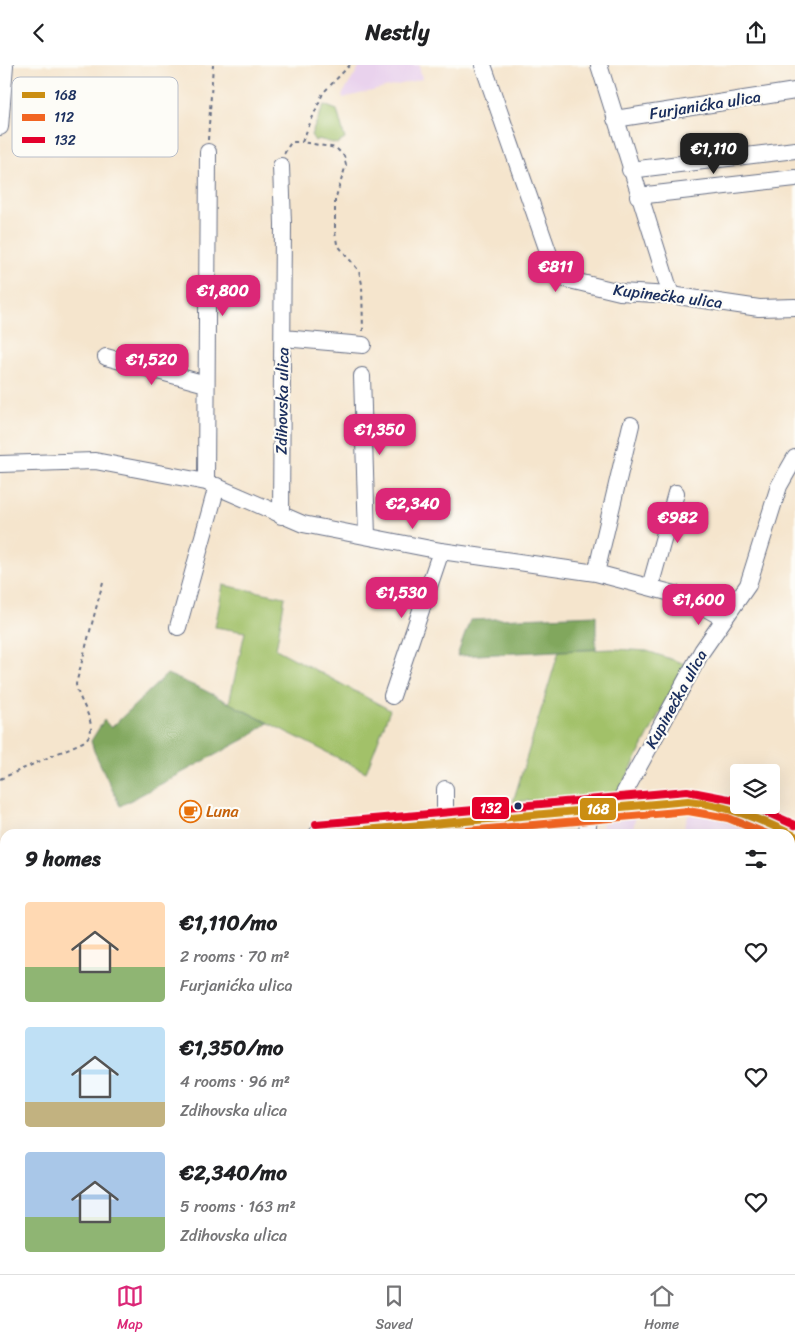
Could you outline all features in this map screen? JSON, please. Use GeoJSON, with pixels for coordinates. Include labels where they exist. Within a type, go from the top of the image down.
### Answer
{"type":"FeatureCollection","features":[{"type":"Feature","properties":{"kind":"street"},"geometry":{"type":"LineString","coordinates":[[0,127],[5,65]]}},
{"type":"Feature","properties":{"kind":"street","name":"Kupinečka ulica"},"geometry":{"type":"LineString","coordinates":[[483,65],[557,277],[620,292],[671,295],[759,308],[795,307]]}},
{"type":"Feature","properties":{"kind":"street"},"geometry":{"type":"LineString","coordinates":[[599,65],[638,196],[671,295]]}},
{"type":"Feature","properties":{"kind":"street","name":"Furjanićka ulica"},"geometry":{"type":"LineString","coordinates":[[615,119],[795,91]]}},
{"type":"Feature","properties":{"kind":"street"},"geometry":{"type":"LineString","coordinates":[[630,170],[795,150]]}},
{"type":"Feature","properties":{"kind":"street"},"geometry":{"type":"LineString","coordinates":[[178,627],[211,484],[206,384],[208,152]]}},
{"type":"Feature","properties":{"kind":"street","name":"Zdihovska ulica"},"geometry":{"type":"LineString","coordinates":[[281,166],[283,338],[281,516]]}},
{"type":"Feature","properties":{"kind":"street"},"geometry":{"type":"LineString","coordinates":[[638,196],[795,178]]}},
{"type":"Feature","properties":{"kind":"street"},"geometry":{"type":"LineString","coordinates":[[283,338],[364,345]]}},
{"type":"Feature","properties":{"kind":"street"},"geometry":{"type":"LineString","coordinates":[[106,357],[206,384]]}},
{"type":"Feature","properties":{"kind":"street"},"geometry":{"type":"LineString","coordinates":[[362,376],[367,536]]}},
{"type":"Feature","properties":{"kind":"street"},"geometry":{"type":"LineString","coordinates":[[596,573],[631,425]]}},
{"type":"Feature","properties":{"kind":"street","name":"Kupinečka ulica"},"geometry":{"type":"LineString","coordinates":[[617,806],[702,651],[723,618],[741,598],[748,585],[779,486],[795,457]]}},
{"type":"Feature","properties":{"kind":"street"},"geometry":{"type":"LineString","coordinates":[[0,464],[95,461],[211,484],[303,524],[441,551],[596,573],[686,597],[723,618]]}},
{"type":"Feature","properties":{"kind":"street"},"geometry":{"type":"LineString","coordinates":[[650,587],[676,493]]}},
{"type":"Feature","properties":{"kind":"street"},"geometry":{"type":"LineString","coordinates":[[392,697],[441,551]]}},
{"type":"Feature","properties":{"kind":"street"},"geometry":{"type":"LineString","coordinates":[[445,789],[445,821]]}},
{"type":"Feature","properties":{"kind":"street"},"geometry":{"type":"LineString","coordinates":[[366,829],[688,801],[720,804],[744,812],[780,829]]}},
{"type":"Feature","properties":{"kind":"street"},"geometry":{"type":"LineString","coordinates":[[587,829],[592,808]]}},
{"type":"Feature","properties":{"kind":"path"},"geometry":{"type":"LineString","coordinates":[[208,152],[207,130],[213,65]]}},
{"type":"Feature","properties":{"kind":"path"},"geometry":{"type":"LineString","coordinates":[[302,142],[323,93],[350,65]]}},
{"type":"Feature","properties":{"kind":"path"},"geometry":{"type":"LineString","coordinates":[[281,166],[285,152],[291,142],[336,148],[344,156],[346,165],[335,200],[335,232],[337,244],[358,271],[362,284],[364,345]]}},
{"type":"Feature","properties":{"kind":"path"},"geometry":{"type":"LineString","coordinates":[[0,779],[83,742],[88,737],[91,729],[89,718],[78,694],[76,684],[103,582]]}},
{"type":"Feature","properties":{"kind":"shaded area"},"geometry":{"type":"Polygon","coordinates":[[[361,65],[419,65],[422,79],[343,98],[342,95],[361,65]]]}},
{"type":"Feature","properties":{"kind":"shaded area"},"geometry":{"type":"Polygon","coordinates":[[[637,810],[633,829],[601,829],[605,813],[637,810]]]}},
{"type":"Feature","properties":{"kind":"shaded area"},"geometry":{"type":"Polygon","coordinates":[[[690,811],[718,811],[771,829],[684,829],[690,811]]]}},
{"type":"Feature","properties":{"kind":"green space"},"geometry":{"type":"Polygon","coordinates":[[[324,105],[337,110],[345,139],[337,144],[318,139],[315,141],[311,135],[324,105]]]}},
{"type":"Feature","properties":{"kind":"green space"},"geometry":{"type":"Polygon","coordinates":[[[223,585],[285,597],[276,649],[390,710],[366,772],[229,703],[245,632],[215,627],[223,585]]]}},
{"type":"Feature","properties":{"kind":"green space"},"geometry":{"type":"Polygon","coordinates":[[[596,615],[596,649],[457,656],[470,620],[596,615]]]}},
{"type":"Feature","properties":{"kind":"green space"},"geometry":{"type":"Polygon","coordinates":[[[614,649],[647,651],[685,664],[621,788],[611,798],[599,801],[513,802],[559,651],[614,649]]]}},
{"type":"Feature","properties":{"kind":"green space"},"geometry":{"type":"Polygon","coordinates":[[[167,674],[202,689],[268,723],[245,739],[120,806],[91,741],[104,720],[111,728],[167,674]]]}},
{"type":"Feature","properties":{"kind":"green space"},"geometry":{"type":"Polygon","coordinates":[[[511,824],[510,829],[448,829],[511,824]]]}},
{"type":"Feature","properties":{"kind":"transit line","name":"132"},"geometry":{"type":"LineString","coordinates":[[316,824],[687,791],[730,799]]}},
{"type":"Feature","properties":{"kind":"transit line","name":"168"},"geometry":{"type":"LineString","coordinates":[[376,829],[688,801],[716,806],[743,814],[780,829]]}},
{"type":"Feature","properties":{"kind":"transit line","name":"112"},"geometry":{"type":"LineString","coordinates":[[488,829],[688,811],[728,818],[755,829]]}},
{"type":"Feature","properties":{"kind":"transit line","name":"132"},"geometry":{"type":"LineString","coordinates":[[771,814],[795,825]]}},
{"type":"Feature","properties":{"kind":"place","name":"Luna"},"geometry":{"type":"Point","coordinates":[190,811]}}]}
